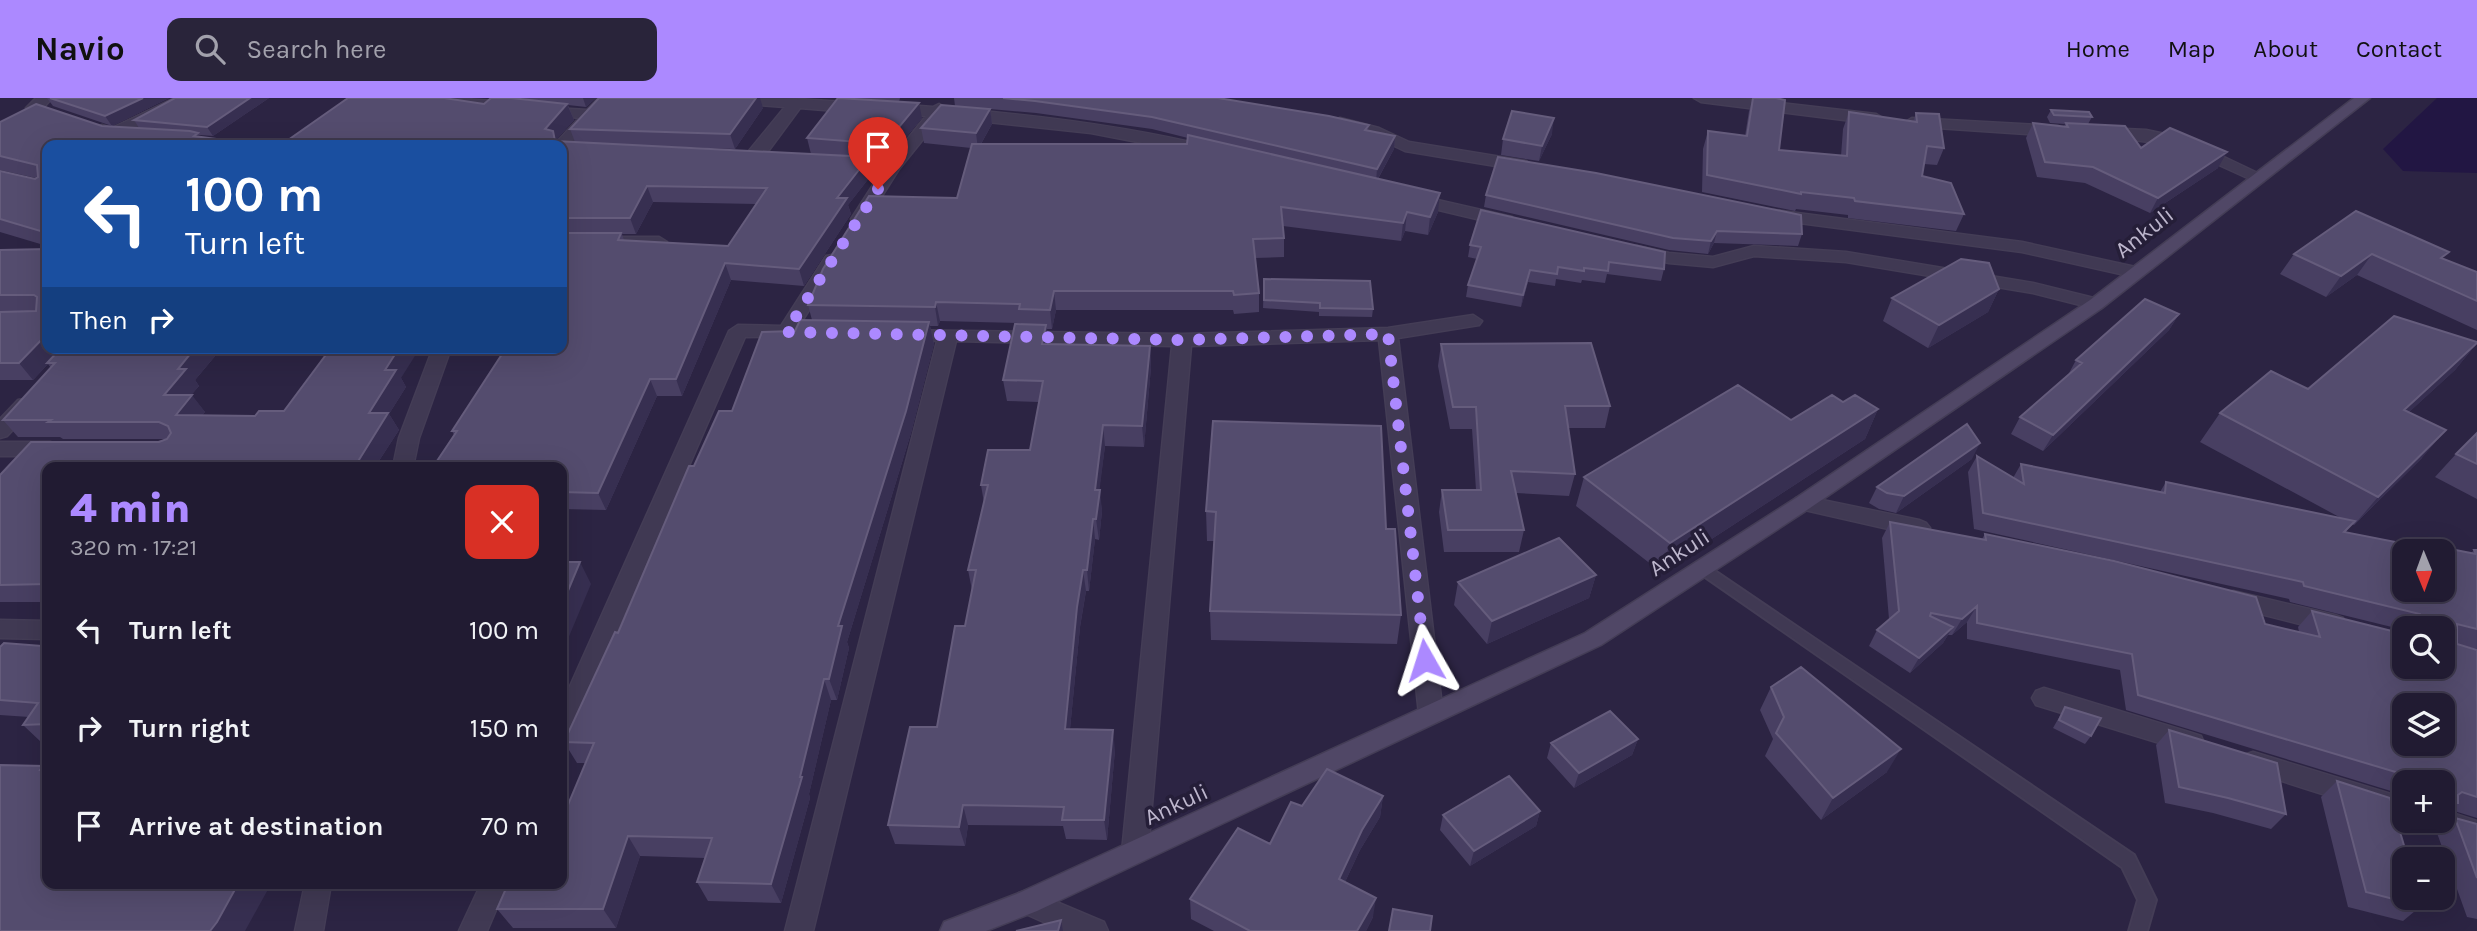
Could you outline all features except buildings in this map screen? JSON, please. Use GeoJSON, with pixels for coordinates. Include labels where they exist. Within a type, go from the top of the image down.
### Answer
{"type":"FeatureCollection","features":[{"type":"Feature","properties":{"kind":"main road","name":"Ankuli"},"geometry":{"type":"LineString","coordinates":[[954,931],[1028,902],[1593,639],[1803,503],[2096,304],[2134,272],[2363,98]]}},
{"type":"Feature","properties":{"kind":"street"},"geometry":{"type":"LineString","coordinates":[[45,98],[34,108],[113,134],[138,137]]}},
{"type":"Feature","properties":{"kind":"street"},"geometry":{"type":"LineString","coordinates":[[113,134],[187,98]]}},
{"type":"Feature","properties":{"kind":"street"},"geometry":{"type":"LineString","coordinates":[[398,98],[441,99],[591,115]]}},
{"type":"Feature","properties":{"kind":"street"},"geometry":{"type":"LineString","coordinates":[[567,148],[607,98]]}},
{"type":"Feature","properties":{"kind":"street"},"geometry":{"type":"LineString","coordinates":[[719,98],[795,104],[940,105],[1152,137],[1231,156]]}},
{"type":"Feature","properties":{"kind":"street"},"geometry":{"type":"LineString","coordinates":[[1701,98],[1892,121],[2165,137],[2258,177]]}},
{"type":"Feature","properties":{"kind":"street"},"geometry":{"type":"LineString","coordinates":[[778,159],[746,157],[763,147],[795,104]]}},
{"type":"Feature","properties":{"kind":"street"},"geometry":{"type":"LineString","coordinates":[[786,332],[893,167],[940,105]]}},
{"type":"Feature","properties":{"kind":"street"},"geometry":{"type":"LineString","coordinates":[[1329,121],[1374,131],[1405,146],[1539,169]]}},
{"type":"Feature","properties":{"kind":"street"},"geometry":{"type":"LineString","coordinates":[[829,162],[893,167]]}},
{"type":"Feature","properties":{"kind":"street"},"geometry":{"type":"LineString","coordinates":[[1388,193],[1522,224]]}},
{"type":"Feature","properties":{"kind":"street"},"geometry":{"type":"LineString","coordinates":[[1759,212],[1800,220],[2022,247],[2134,272]]}},
{"type":"Feature","properties":{"kind":"street"},"geometry":{"type":"LineString","coordinates":[[603,242],[659,242]]}},
{"type":"Feature","properties":{"kind":"street"},"geometry":{"type":"LineString","coordinates":[[1615,246],[1669,258],[1713,262],[1754,251],[1846,257],[2033,288],[2096,304]]}},
{"type":"Feature","properties":{"kind":"street"},"geometry":{"type":"LineString","coordinates":[[880,334],[1182,340],[1388,334],[1473,321]]}},
{"type":"Feature","properties":{"kind":"street"},"geometry":{"type":"LineString","coordinates":[[567,719],[738,331],[813,333]]}},
{"type":"Feature","properties":{"kind":"street"},"geometry":{"type":"LineString","coordinates":[[1388,334],[1431,714]]}},
{"type":"Feature","properties":{"kind":"street"},"geometry":{"type":"LineString","coordinates":[[799,931],[948,335]]}},
{"type":"Feature","properties":{"kind":"street"},"geometry":{"type":"LineString","coordinates":[[1135,852],[1182,340]]}},
{"type":"Feature","properties":{"kind":"street"},"geometry":{"type":"LineString","coordinates":[[404,462],[409,438],[440,354]]}},
{"type":"Feature","properties":{"kind":"street"},"geometry":{"type":"LineString","coordinates":[[0,431],[35,394]]}},
{"type":"Feature","properties":{"kind":"street"},"geometry":{"type":"LineString","coordinates":[[0,449],[66,449]]}},
{"type":"Feature","properties":{"kind":"street"},"geometry":{"type":"LineString","coordinates":[[1803,503],[1940,532]]}},
{"type":"Feature","properties":{"kind":"street"},"geometry":{"type":"LineString","coordinates":[[2208,593],[2352,629]]}},
{"type":"Feature","properties":{"kind":"street"},"geometry":{"type":"LineString","coordinates":[[0,629],[42,630]]}},
{"type":"Feature","properties":{"kind":"street"},"geometry":{"type":"LineString","coordinates":[[2044,698],[2392,805]]}},
{"type":"Feature","properties":{"kind":"street"},"geometry":{"type":"LineString","coordinates":[[2455,825],[2477,832]]}},
{"type":"Feature","properties":{"kind":"street"},"geometry":{"type":"LineString","coordinates":[[309,931],[317,889]]}},
{"type":"Feature","properties":{"kind":"street"},"geometry":{"type":"LineString","coordinates":[[473,931],[492,889]]}},
{"type":"Feature","properties":{"kind":"street"},"geometry":{"type":"LineString","coordinates":[[1028,902],[1094,931]]}},
{"type":"Feature","properties":{"kind":"lane"},"geometry":{"type":"LineString","coordinates":[[1703,568],[2129,861],[2147,900],[2138,931]]}},
{"type":"Feature","properties":{"kind":"shaded area"},"geometry":{"type":"Polygon","coordinates":[[[2437,98],[2477,98],[2477,173],[2403,171],[2383,149],[2437,98]]]}},
{"type":"Feature","properties":{"kind":"route"},"geometry":{"type":"LineString","coordinates":[[878,189],[786,332],[1182,340],[1388,334],[1425,660]]}}]}
